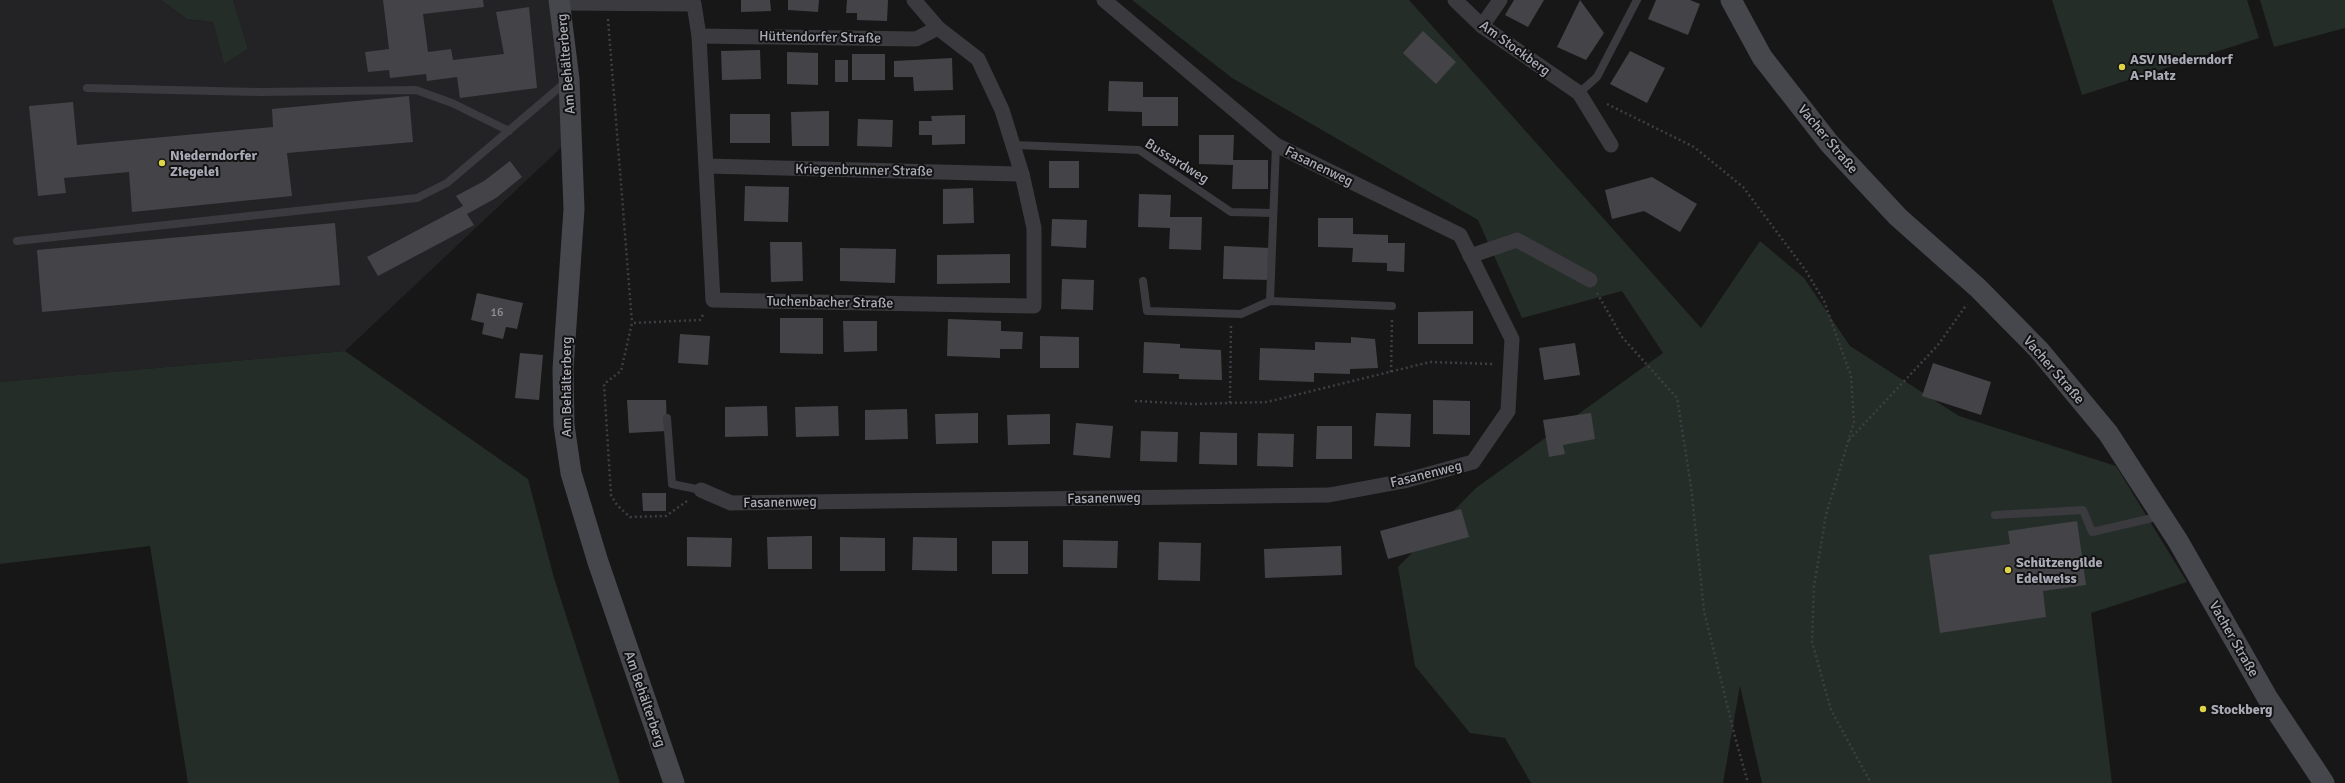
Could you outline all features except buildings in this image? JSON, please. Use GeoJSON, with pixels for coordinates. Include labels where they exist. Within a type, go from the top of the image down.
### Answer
{"type":"FeatureCollection","features":[{"type":"Feature","properties":{"kind":"main road","name":"Vacher Straße"},"geometry":{"type":"LineString","coordinates":[[1731,0],[1762,57],[1829,143],[1898,216],[1978,288],[2039,350],[2108,434],[2162,516],[2266,697],[2324,783]]}},
{"type":"Feature","properties":{"kind":"main road","name":"Am Behälterberg"},"geometry":{"type":"LineString","coordinates":[[560,1],[569,79],[574,209],[563,368],[565,432],[571,473],[598,562],[674,783]]}},
{"type":"Feature","properties":{"kind":"street","name":"Tuchenbacher Straße"},"geometry":{"type":"LineString","coordinates":[[713,300],[1034,306],[1034,228],[1022,174],[1002,110],[978,58],[938,28],[914,0]]}},
{"type":"Feature","properties":{"kind":"street","name":"Fasanenweg"},"geometry":{"type":"LineString","coordinates":[[702,490],[731,503],[1329,495],[1404,481],[1473,462],[1508,411],[1512,339],[1460,235],[1276,145],[1104,0]]}},
{"type":"Feature","properties":{"kind":"street","name":"Am Stockberg"},"geometry":{"type":"LineString","coordinates":[[1456,0],[1482,26],[1579,93],[1611,145]]}},
{"type":"Feature","properties":{"kind":"street"},"geometry":{"type":"LineString","coordinates":[[1482,26],[1500,0]]}},
{"type":"Feature","properties":{"kind":"street"},"geometry":{"type":"LineString","coordinates":[[560,1],[694,4],[699,36],[713,300]]}},
{"type":"Feature","properties":{"kind":"street","name":"Hüttendorfer Straße"},"geometry":{"type":"LineString","coordinates":[[699,36],[916,39],[938,28]]}},
{"type":"Feature","properties":{"kind":"street","name":"Kriegenbrunner Straße"},"geometry":{"type":"LineString","coordinates":[[706,166],[1022,174]]}},
{"type":"Feature","properties":{"kind":"street"},"geometry":{"type":"LineString","coordinates":[[1470,256],[1517,240],[1590,280]]}},
{"type":"Feature","properties":{"kind":"lane"},"geometry":{"type":"LineString","coordinates":[[1579,93],[1596,77],[1638,0]]}},
{"type":"Feature","properties":{"kind":"lane"},"geometry":{"type":"LineString","coordinates":[[17,241],[417,198],[447,183],[569,79]]}},
{"type":"Feature","properties":{"kind":"lane"},"geometry":{"type":"LineString","coordinates":[[87,88],[261,92],[416,90],[452,103],[509,131]]}},
{"type":"Feature","properties":{"kind":"lane","name":"Bussardweg"},"geometry":{"type":"LineString","coordinates":[[1013,145],[1139,150],[1231,212],[1273,213]]}},
{"type":"Feature","properties":{"kind":"lane"},"geometry":{"type":"LineString","coordinates":[[1270,301],[1276,145]]}},
{"type":"Feature","properties":{"kind":"lane"},"geometry":{"type":"LineString","coordinates":[[1143,281],[1147,311],[1241,314],[1270,301],[1392,306]]}},
{"type":"Feature","properties":{"kind":"lane"},"geometry":{"type":"LineString","coordinates":[[667,418],[672,484],[702,490]]}},
{"type":"Feature","properties":{"kind":"lane"},"geometry":{"type":"LineString","coordinates":[[1995,515],[2083,510],[2092,532],[2162,516]]}},
{"type":"Feature","properties":{"kind":"path"},"geometry":{"type":"LineString","coordinates":[[607,3],[632,323],[621,371],[604,384],[611,496],[617,505],[630,517],[666,516],[702,490]]}},
{"type":"Feature","properties":{"kind":"path"},"geometry":{"type":"LineString","coordinates":[[1579,93],[1629,113],[1694,147],[1743,187],[1806,271],[1824,301],[1851,376],[1854,422],[1825,522],[1814,586],[1812,642],[1831,710],[1870,783]]}},
{"type":"Feature","properties":{"kind":"path"},"geometry":{"type":"LineString","coordinates":[[1590,280],[1622,337],[1677,398],[1691,486],[1704,611],[1734,737],[1748,783]]}},
{"type":"Feature","properties":{"kind":"path"},"geometry":{"type":"LineString","coordinates":[[1848,440],[1938,345],[1978,288]]}},
{"type":"Feature","properties":{"kind":"path"},"geometry":{"type":"LineString","coordinates":[[632,323],[700,320],[713,300]]}},
{"type":"Feature","properties":{"kind":"path"},"geometry":{"type":"LineString","coordinates":[[1391,372],[1392,306]]}},
{"type":"Feature","properties":{"kind":"path"},"geometry":{"type":"LineString","coordinates":[[1230,403],[1232,313]]}},
{"type":"Feature","properties":{"kind":"path"},"geometry":{"type":"LineString","coordinates":[[1135,401],[1230,403],[1267,402],[1430,362],[1510,365]]}},
{"type":"Feature","properties":{"kind":"shaded area"},"geometry":{"type":"Polygon","coordinates":[[[0,0],[161,0],[187,19],[213,22],[224,64],[248,49],[233,0],[549,0],[565,144],[345,351],[0,382],[0,0]]]}},
{"type":"Feature","properties":{"kind":"shaded area"},"geometry":{"type":"Polygon","coordinates":[[[161,0],[233,0],[248,49],[224,64],[213,22],[187,19],[161,0]]]}},
{"type":"Feature","properties":{"kind":"shaded area"},"geometry":{"type":"Polygon","coordinates":[[[1132,0],[1409,0],[1701,328],[1760,241],[1804,278],[1850,346],[1959,416],[2116,466],[2187,582],[2091,613],[2112,783],[1762,783],[1740,686],[1723,783],[1531,783],[1505,738],[1470,733],[1415,666],[1398,567],[1476,488],[1663,353],[1622,291],[1522,318],[1478,220],[1232,78],[1132,0]]]}},
{"type":"Feature","properties":{"kind":"shaded area","name":"ASV Niederndorf A-Platz"},"geometry":{"type":"Polygon","coordinates":[[[2052,0],[2247,0],[2259,38],[2082,95],[2052,0]]]}},
{"type":"Feature","properties":{"kind":"shaded area"},"geometry":{"type":"Polygon","coordinates":[[[2260,0],[2345,0],[2345,28],[2274,47],[2260,0]]]}},
{"type":"Feature","properties":{"kind":"shaded area"},"geometry":{"type":"Polygon","coordinates":[[[345,351],[528,479],[554,578],[620,783],[188,783],[150,546],[0,564],[0,382],[345,351]]]}},
{"type":"Feature","properties":{"kind":"place","name":"ASV Niederndorf A-Platz"},"geometry":{"type":"Point","coordinates":[2122,67]}},
{"type":"Feature","properties":{"kind":"place","name":"Niederndorfer Ziegelei"},"geometry":{"type":"Point","coordinates":[162,163]}},
{"type":"Feature","properties":{"kind":"place","name":"Schützengilde Edelweiss"},"geometry":{"type":"Point","coordinates":[2008,570]}},
{"type":"Feature","properties":{"kind":"place","name":"Stockberg"},"geometry":{"type":"Point","coordinates":[2203,709]}}]}
